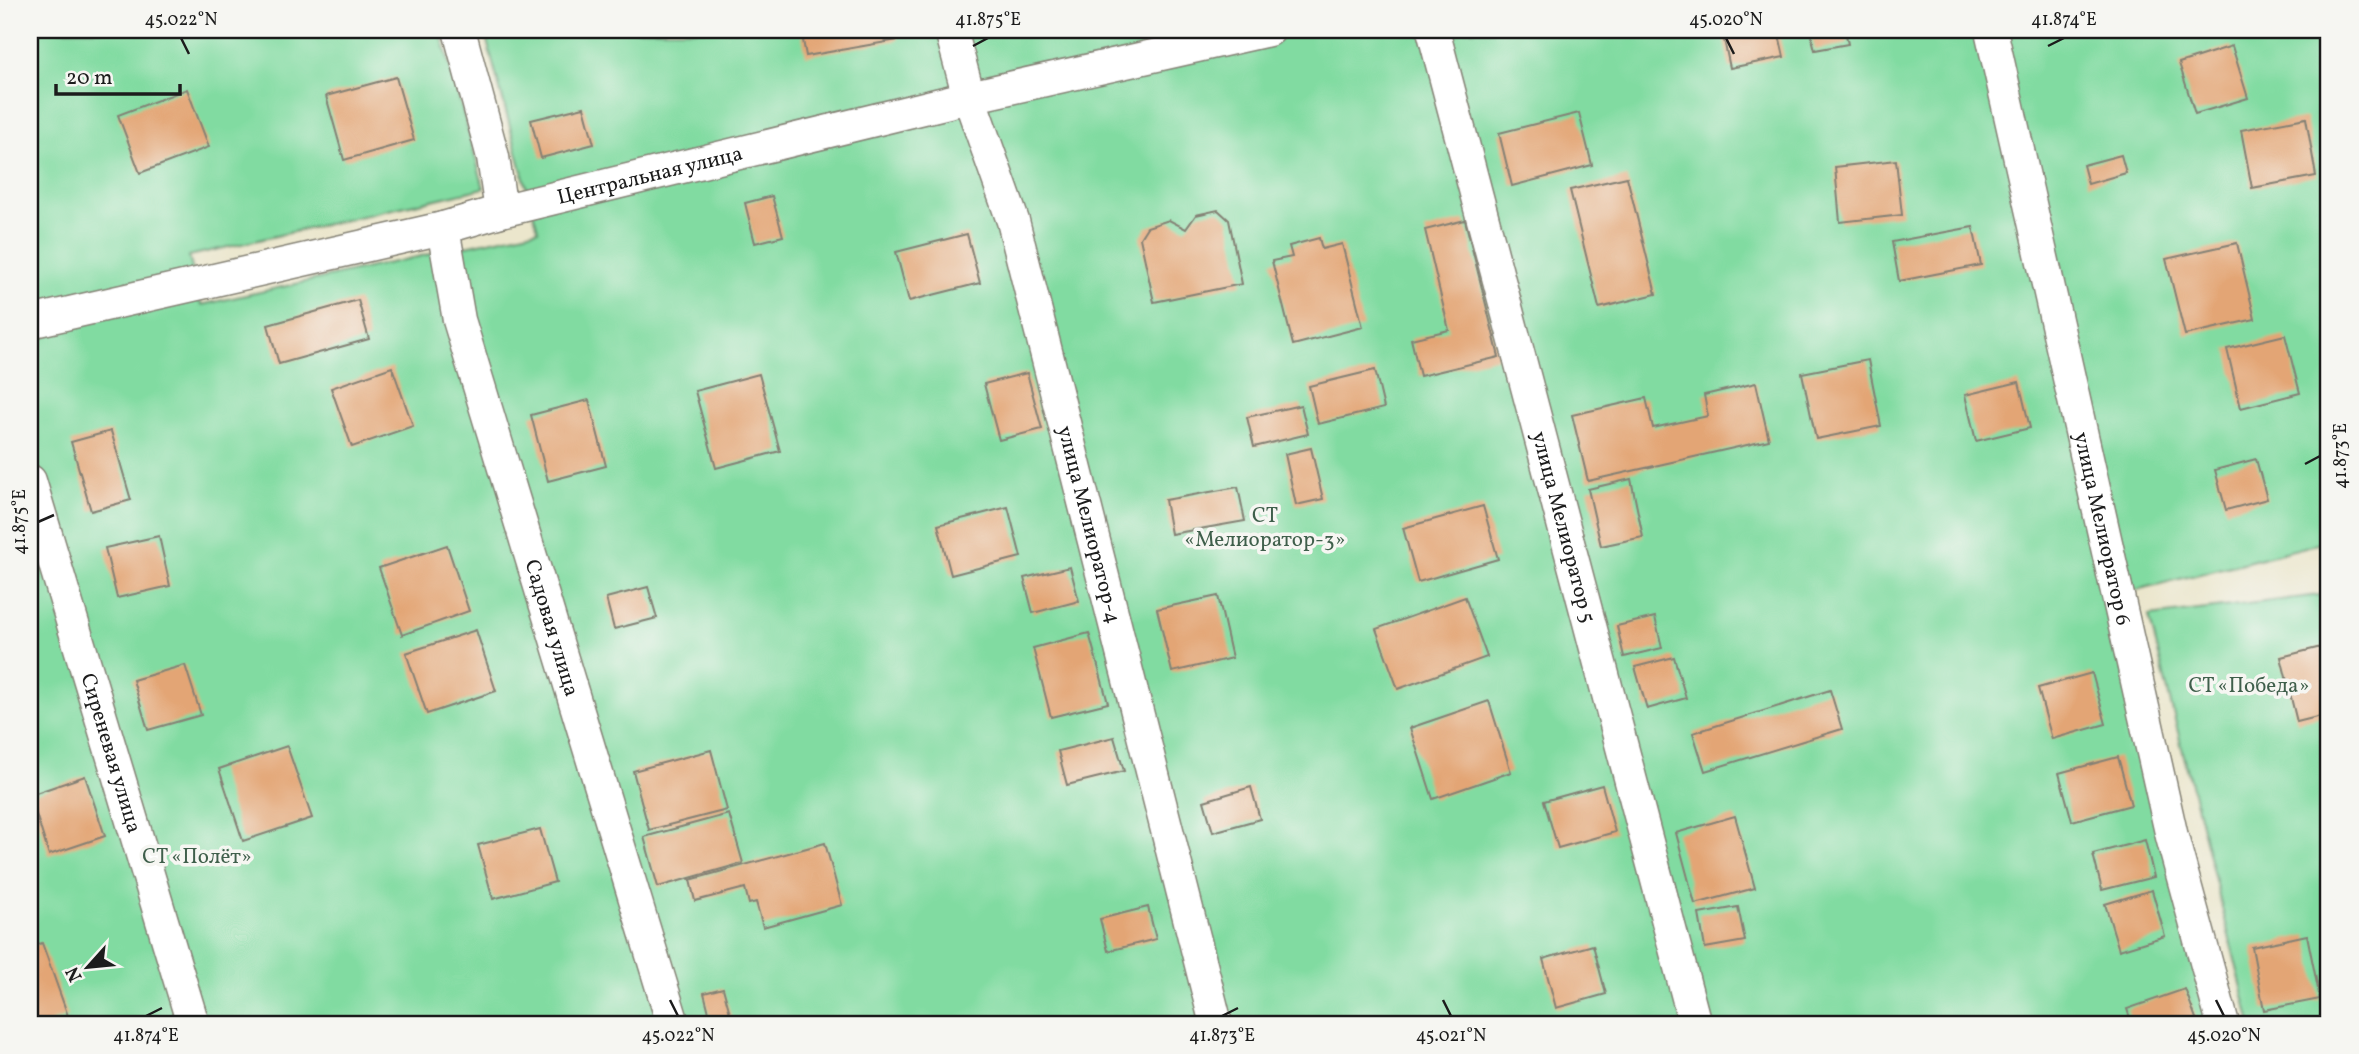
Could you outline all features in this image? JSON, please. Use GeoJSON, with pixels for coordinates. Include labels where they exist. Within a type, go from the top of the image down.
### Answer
{"type":"FeatureCollection","features":[{"type":"Feature","properties":{"kind":"street"},"geometry":{"type":"LineString","coordinates":[[459,30],[493,157],[501,211]]}},
{"type":"Feature","properties":{"kind":"street","name":"улица Мелиоратор-4"},"geometry":{"type":"LineString","coordinates":[[951,30],[969,97],[1013,221],[1216,1024]]}},
{"type":"Feature","properties":{"kind":"street","name":"Центральная улица"},"geometry":{"type":"LineString","coordinates":[[30,322],[443,228],[501,211],[969,97],[1269,30]]}},
{"type":"Feature","properties":{"kind":"street","name":"улица Мелиоратор 5"},"geometry":{"type":"LineString","coordinates":[[1433,30],[1695,1024]]}},
{"type":"Feature","properties":{"kind":"street","name":"улица Мелиоратор 6"},"geometry":{"type":"LineString","coordinates":[[1992,30],[2169,824],[2223,1024]]}},
{"type":"Feature","properties":{"kind":"street","name":"Садовая улица"},"geometry":{"type":"LineString","coordinates":[[443,228],[459,320],[673,1024]]}},
{"type":"Feature","properties":{"kind":"street","name":"Сиреневая улица"},"geometry":{"type":"LineString","coordinates":[[30,481],[193,1024]]}},
{"type":"Feature","properties":{"kind":"green space","name":"СТ «Мелиоратор-3»"},"geometry":{"type":"Polygon","coordinates":[[[30,30],[440,30],[484,188],[189,256],[201,305],[538,230],[484,30],[2329,30],[2329,541],[2105,598],[2218,1024],[30,1024],[30,30]]]}},
{"type":"Feature","properties":{"kind":"green space","name":"СТ «Победа»"},"geometry":{"type":"Polygon","coordinates":[[[2329,594],[2329,1024],[2251,1024],[2149,616],[2329,594]]]}},
{"type":"Feature","properties":{"kind":"building"},"geometry":{"type":"Polygon","coordinates":[[[801,30],[896,30],[898,40],[806,56],[801,30]]]}},
{"type":"Feature","properties":{"kind":"building"},"geometry":{"type":"Polygon","coordinates":[[[1722,30],[1778,30],[1784,57],[1730,68],[1722,30]]]}},
{"type":"Feature","properties":{"kind":"building"},"geometry":{"type":"Polygon","coordinates":[[[1810,30],[1845,30],[1848,44],[1815,50],[1810,30]]]}},
{"type":"Feature","properties":{"kind":"building"},"geometry":{"type":"Polygon","coordinates":[[[2232,46],[2248,98],[2195,114],[2179,63],[2232,46]]]}},
{"type":"Feature","properties":{"kind":"building"},"geometry":{"type":"Polygon","coordinates":[[[396,77],[414,140],[344,160],[326,96],[396,77]]]}},
{"type":"Feature","properties":{"kind":"building"},"geometry":{"type":"Polygon","coordinates":[[[187,89],[209,147],[140,173],[118,115],[187,89]]]}},
{"type":"Feature","properties":{"kind":"building"},"geometry":{"type":"Polygon","coordinates":[[[584,107],[594,144],[541,158],[531,120],[584,107]]]}},
{"type":"Feature","properties":{"kind":"building"},"geometry":{"type":"Polygon","coordinates":[[[1579,113],[1592,165],[1512,186],[1499,133],[1579,113]]]}},
{"type":"Feature","properties":{"kind":"building"},"geometry":{"type":"Polygon","coordinates":[[[30,118],[38,145],[30,147],[30,118]]]}},
{"type":"Feature","properties":{"kind":"building"},"geometry":{"type":"Polygon","coordinates":[[[2306,118],[2316,176],[2252,188],[2241,130],[2306,118]]]}},
{"type":"Feature","properties":{"kind":"building"},"geometry":{"type":"Polygon","coordinates":[[[2121,155],[2126,173],[2088,184],[2083,165],[2121,155]]]}},
{"type":"Feature","properties":{"kind":"building"},"geometry":{"type":"Polygon","coordinates":[[[1896,160],[1902,215],[1840,222],[1835,167],[1896,160]]]}},
{"type":"Feature","properties":{"kind":"building"},"geometry":{"type":"Polygon","coordinates":[[[1627,177],[1656,294],[1599,308],[1570,190],[1627,177]]]}},
{"type":"Feature","properties":{"kind":"building"},"geometry":{"type":"Polygon","coordinates":[[[772,196],[783,236],[755,243],[745,203],[772,196]]]}},
{"type":"Feature","properties":{"kind":"building"},"geometry":{"type":"Polygon","coordinates":[[[1218,210],[1229,220],[1242,284],[1154,302],[1140,238],[1147,227],[1169,220],[1186,229],[1196,215],[1218,210]]]}},
{"type":"Feature","properties":{"kind":"building"},"geometry":{"type":"Polygon","coordinates":[[[1465,220],[1499,357],[1420,376],[1411,339],[1449,330],[1425,230],[1465,220]]]}},
{"type":"Feature","properties":{"kind":"building"},"geometry":{"type":"Polygon","coordinates":[[[1973,227],[1981,265],[1899,281],[1892,242],[1973,227]]]}},
{"type":"Feature","properties":{"kind":"building"},"geometry":{"type":"Polygon","coordinates":[[[967,234],[980,283],[909,301],[896,252],[967,234]]]}},
{"type":"Feature","properties":{"kind":"building"},"geometry":{"type":"Polygon","coordinates":[[[1319,238],[1322,249],[1342,244],[1363,327],[1293,345],[1272,261],[1292,257],[1289,246],[1319,238]]]}},
{"type":"Feature","properties":{"kind":"building"},"geometry":{"type":"Polygon","coordinates":[[[2237,243],[2255,319],[2185,335],[2166,259],[2237,243]]]}},
{"type":"Feature","properties":{"kind":"building"},"geometry":{"type":"Polygon","coordinates":[[[358,300],[369,339],[279,364],[268,325],[358,300]]]}},
{"type":"Feature","properties":{"kind":"building"},"geometry":{"type":"Polygon","coordinates":[[[2285,335],[2300,393],[2241,408],[2227,349],[2285,335]]]}},
{"type":"Feature","properties":{"kind":"building"},"geometry":{"type":"Polygon","coordinates":[[[1868,360],[1881,426],[1816,439],[1802,373],[1868,360]]]}},
{"type":"Feature","properties":{"kind":"building"},"geometry":{"type":"Polygon","coordinates":[[[392,367],[413,426],[352,447],[331,388],[392,367]]]}},
{"type":"Feature","properties":{"kind":"building"},"geometry":{"type":"Polygon","coordinates":[[[1375,370],[1384,408],[1318,424],[1309,386],[1375,370]]]}},
{"type":"Feature","properties":{"kind":"building"},"geometry":{"type":"Polygon","coordinates":[[[1027,373],[1042,429],[999,440],[984,384],[1027,373]]]}},
{"type":"Feature","properties":{"kind":"building"},"geometry":{"type":"Polygon","coordinates":[[[759,374],[780,451],[716,468],[695,391],[759,374]]]}},
{"type":"Feature","properties":{"kind":"building"},"geometry":{"type":"Polygon","coordinates":[[[2019,382],[2030,428],[1976,441],[1965,395],[2019,382]]]}},
{"type":"Feature","properties":{"kind":"building"},"geometry":{"type":"Polygon","coordinates":[[[1756,383],[1769,440],[1588,481],[1572,415],[1646,398],[1653,428],[1708,416],[1704,395],[1756,383]]]}},
{"type":"Feature","properties":{"kind":"building"},"geometry":{"type":"Polygon","coordinates":[[[589,400],[606,466],[548,481],[531,415],[589,400]]]}},
{"type":"Feature","properties":{"kind":"building"},"geometry":{"type":"Polygon","coordinates":[[[1301,405],[1308,434],[1254,447],[1247,417],[1301,405]]]}},
{"type":"Feature","properties":{"kind":"building"},"geometry":{"type":"Polygon","coordinates":[[[111,431],[131,500],[91,511],[71,442],[111,431]]]}},
{"type":"Feature","properties":{"kind":"building"},"geometry":{"type":"Polygon","coordinates":[[[1311,448],[1323,499],[1296,505],[1285,454],[1311,448]]]}},
{"type":"Feature","properties":{"kind":"building"},"geometry":{"type":"Polygon","coordinates":[[[2256,459],[2267,499],[2226,510],[2215,470],[2256,459]]]}},
{"type":"Feature","properties":{"kind":"building"},"geometry":{"type":"Polygon","coordinates":[[[1631,479],[1643,537],[1601,546],[1588,489],[1631,479]]]}},
{"type":"Feature","properties":{"kind":"building"},"geometry":{"type":"Polygon","coordinates":[[[1238,487],[1245,521],[1171,534],[1165,500],[1238,487]]]}},
{"type":"Feature","properties":{"kind":"building"},"geometry":{"type":"Polygon","coordinates":[[[1483,506],[1498,559],[1418,582],[1403,528],[1483,506]]]}},
{"type":"Feature","properties":{"kind":"building"},"geometry":{"type":"Polygon","coordinates":[[[1008,507],[1021,557],[951,575],[938,525],[1008,507]]]}},
{"type":"Feature","properties":{"kind":"building"},"geometry":{"type":"Polygon","coordinates":[[[159,536],[170,586],[117,598],[105,548],[159,536]]]}},
{"type":"Feature","properties":{"kind":"building"},"geometry":{"type":"Polygon","coordinates":[[[447,545],[469,611],[402,635],[379,568],[447,545]]]}},
{"type":"Feature","properties":{"kind":"building"},"geometry":{"type":"Polygon","coordinates":[[[1070,567],[1079,601],[1033,613],[1024,578],[1070,567]]]}},
{"type":"Feature","properties":{"kind":"building"},"geometry":{"type":"Polygon","coordinates":[[[648,587],[657,618],[614,629],[606,598],[648,587]]]}},
{"type":"Feature","properties":{"kind":"building"},"geometry":{"type":"Polygon","coordinates":[[[1218,596],[1232,658],[1172,672],[1157,609],[1218,596]]]}},
{"type":"Feature","properties":{"kind":"building"},"geometry":{"type":"Polygon","coordinates":[[[1465,597],[1487,657],[1398,689],[1376,629],[1465,597]]]}},
{"type":"Feature","properties":{"kind":"building"},"geometry":{"type":"Polygon","coordinates":[[[1655,617],[1662,648],[1624,657],[1617,626],[1655,617]]]}},
{"type":"Feature","properties":{"kind":"building"},"geometry":{"type":"Polygon","coordinates":[[[476,630],[496,691],[427,714],[406,653],[476,630]]]}},
{"type":"Feature","properties":{"kind":"building"},"geometry":{"type":"Polygon","coordinates":[[[1089,633],[1108,703],[1051,717],[1033,648],[1089,633]]]}},
{"type":"Feature","properties":{"kind":"building"},"geometry":{"type":"Polygon","coordinates":[[[2329,645],[2329,714],[2297,722],[2281,657],[2329,645]]]}},
{"type":"Feature","properties":{"kind":"building"},"geometry":{"type":"Polygon","coordinates":[[[1674,657],[1686,698],[1647,709],[1635,667],[1674,657]]]}},
{"type":"Feature","properties":{"kind":"building"},"geometry":{"type":"Polygon","coordinates":[[[185,665],[201,715],[148,730],[133,680],[185,665]]]}},
{"type":"Feature","properties":{"kind":"building"},"geometry":{"type":"Polygon","coordinates":[[[2092,673],[2106,724],[2052,739],[2038,688],[2092,673]]]}},
{"type":"Feature","properties":{"kind":"building"},"geometry":{"type":"Polygon","coordinates":[[[1830,690],[1842,729],[1705,771],[1693,733],[1830,690]]]}},
{"type":"Feature","properties":{"kind":"building"},"geometry":{"type":"Polygon","coordinates":[[[1489,701],[1511,772],[1433,799],[1410,728],[1489,701]]]}},
{"type":"Feature","properties":{"kind":"building"},"geometry":{"type":"Polygon","coordinates":[[[1114,737],[1124,771],[1067,785],[1058,751],[1114,737]]]}},
{"type":"Feature","properties":{"kind":"building"},"geometry":{"type":"Polygon","coordinates":[[[287,746],[312,818],[243,841],[219,769],[287,746]]]}},
{"type":"Feature","properties":{"kind":"building"},"geometry":{"type":"Polygon","coordinates":[[[711,750],[727,810],[649,830],[633,771],[711,750]]]}},
{"type":"Feature","properties":{"kind":"building"},"geometry":{"type":"Polygon","coordinates":[[[2118,757],[2131,805],[2072,821],[2059,773],[2118,757]]]}},
{"type":"Feature","properties":{"kind":"building"},"geometry":{"type":"Polygon","coordinates":[[[85,776],[105,836],[49,855],[30,795],[85,776]]]}},
{"type":"Feature","properties":{"kind":"building"},"geometry":{"type":"Polygon","coordinates":[[[1602,785],[1615,832],[1558,848],[1544,801],[1602,785]]]}},
{"type":"Feature","properties":{"kind":"building"},"geometry":{"type":"Polygon","coordinates":[[[1251,787],[1260,819],[1213,832],[1204,801],[1251,787]]]}},
{"type":"Feature","properties":{"kind":"building"},"geometry":{"type":"Polygon","coordinates":[[[729,814],[743,863],[658,887],[644,837],[729,814]]]}},
{"type":"Feature","properties":{"kind":"building"},"geometry":{"type":"Polygon","coordinates":[[[1735,816],[1755,888],[1695,904],[1676,833],[1735,816]]]}},
{"type":"Feature","properties":{"kind":"building"},"geometry":{"type":"Polygon","coordinates":[[[540,829],[555,882],[493,899],[478,845],[540,829]]]}},
{"type":"Feature","properties":{"kind":"building"},"geometry":{"type":"Polygon","coordinates":[[[2145,840],[2154,877],[2102,890],[2093,854],[2145,840]]]}},
{"type":"Feature","properties":{"kind":"building"},"geometry":{"type":"Polygon","coordinates":[[[825,843],[842,905],[763,927],[756,902],[749,904],[745,888],[695,901],[690,880],[825,843]]]}},
{"type":"Feature","properties":{"kind":"building"},"geometry":{"type":"Polygon","coordinates":[[[2152,890],[2165,936],[2119,950],[2105,904],[2152,890]]]}},
{"type":"Feature","properties":{"kind":"building"},"geometry":{"type":"Polygon","coordinates":[[[1148,907],[1156,939],[1108,951],[1100,919],[1148,907]]]}},
{"type":"Feature","properties":{"kind":"building"},"geometry":{"type":"Polygon","coordinates":[[[1738,907],[1745,941],[1705,948],[1699,914],[1738,907]]]}},
{"type":"Feature","properties":{"kind":"building"},"geometry":{"type":"Polygon","coordinates":[[[2307,935],[2320,999],[2264,1010],[2252,947],[2307,935]]]}},
{"type":"Feature","properties":{"kind":"building"},"geometry":{"type":"Polygon","coordinates":[[[42,943],[68,1016],[45,1024],[30,1024],[30,947],[42,943]]]}},
{"type":"Feature","properties":{"kind":"building"},"geometry":{"type":"Polygon","coordinates":[[[1593,945],[1606,994],[1556,1008],[1543,959],[1593,945]]]}},
{"type":"Feature","properties":{"kind":"building"},"geometry":{"type":"Polygon","coordinates":[[[723,988],[733,1024],[712,1024],[704,993],[723,988]]]}},
{"type":"Feature","properties":{"kind":"building"},"geometry":{"type":"Polygon","coordinates":[[[2185,989],[2198,1024],[2132,1024],[2127,1009],[2185,989]]]}},
{"type":"Feature","properties":{"kind":"park label","name":"СТ «Полёт»"},"geometry":{"type":"Point","coordinates":[197,856]}}]}
